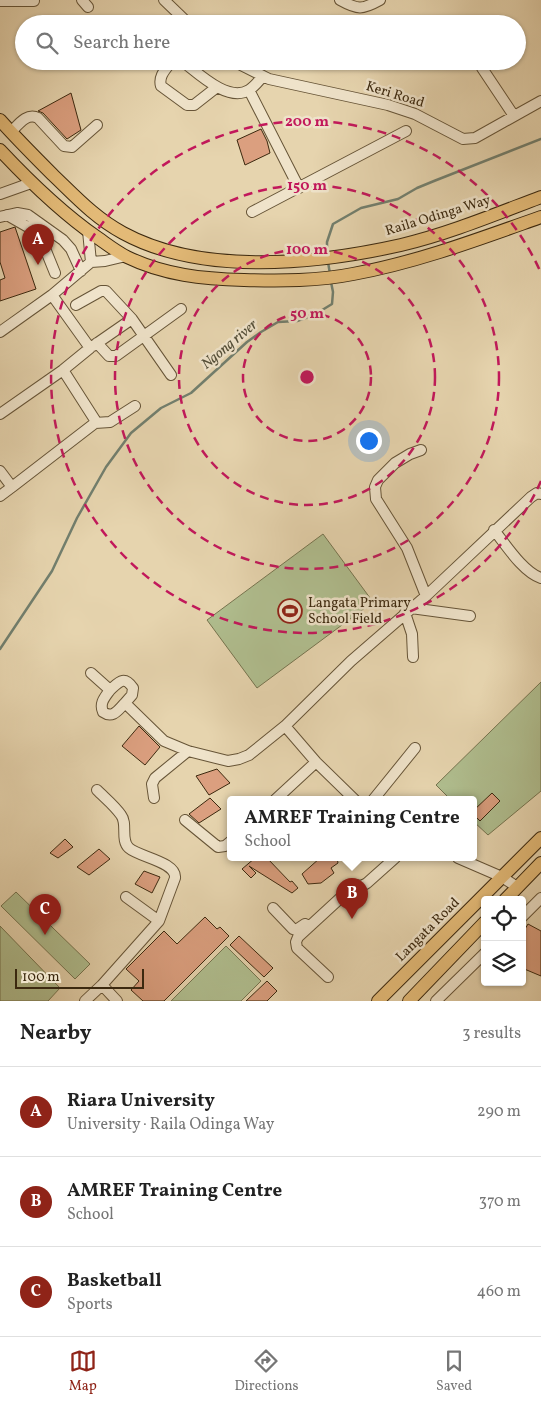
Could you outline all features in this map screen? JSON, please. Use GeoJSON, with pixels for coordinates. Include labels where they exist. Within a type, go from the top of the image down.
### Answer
{"type":"FeatureCollection","features":[{"type":"Feature","properties":{"kind":"main road","name":"Raila Odinga Way"},"geometry":{"type":"LineString","coordinates":[[0,120],[89,210],[121,232],[146,244],[180,254],[208,259],[257,262],[334,257],[402,245],[470,224],[541,197]]}},
{"type":"Feature","properties":{"kind":"main road"},"geometry":{"type":"LineString","coordinates":[[0,150],[31,183],[88,231],[126,256],[168,272],[207,279],[304,280],[388,267],[433,254],[541,217]]}},
{"type":"Feature","properties":{"kind":"main road","name":"Langata Road"},"geometry":{"type":"LineString","coordinates":[[378,1001],[541,838]]}},
{"type":"Feature","properties":{"kind":"main road"},"geometry":{"type":"LineString","coordinates":[[509,896],[541,862]]}},
{"type":"Feature","properties":{"kind":"main road"},"geometry":{"type":"LineString","coordinates":[[409,1001],[481,926]]}},
{"type":"Feature","properties":{"kind":"street"},"geometry":{"type":"LineString","coordinates":[[164,0],[180,15]]}},
{"type":"Feature","properties":{"kind":"street"},"geometry":{"type":"LineString","coordinates":[[340,0],[357,8],[364,8],[380,0]]}},
{"type":"Feature","properties":{"kind":"street"},"geometry":{"type":"LineString","coordinates":[[0,1],[34,1]]}},
{"type":"Feature","properties":{"kind":"street"},"geometry":{"type":"LineString","coordinates":[[165,70],[161,76],[161,86],[187,105],[194,104],[217,87]]}},
{"type":"Feature","properties":{"kind":"street"},"geometry":{"type":"LineString","coordinates":[[194,70],[217,87],[234,94],[249,90],[263,76]]}},
{"type":"Feature","properties":{"kind":"street","name":"Keri Road"},"geometry":{"type":"LineString","coordinates":[[251,70],[286,83],[388,105],[415,114],[463,139],[475,138],[541,101]]}},
{"type":"Feature","properties":{"kind":"street"},"geometry":{"type":"LineString","coordinates":[[483,70],[514,116]]}},
{"type":"Feature","properties":{"kind":"street"},"geometry":{"type":"LineString","coordinates":[[249,90],[299,188]]}},
{"type":"Feature","properties":{"kind":"street"},"geometry":{"type":"LineString","coordinates":[[11,132],[28,116],[34,116],[68,148],[72,147],[97,125]]}},
{"type":"Feature","properties":{"kind":"street"},"geometry":{"type":"LineString","coordinates":[[252,212],[406,131]]}},
{"type":"Feature","properties":{"kind":"street"},"geometry":{"type":"LineString","coordinates":[[0,194],[31,183]]}},
{"type":"Feature","properties":{"kind":"street"},"geometry":{"type":"LineString","coordinates":[[3,216],[17,213],[28,215],[64,240],[71,249],[81,271]]}},
{"type":"Feature","properties":{"kind":"street"},"geometry":{"type":"LineString","coordinates":[[3,216],[28,227],[42,241],[55,273]]}},
{"type":"Feature","properties":{"kind":"street"},"geometry":{"type":"LineString","coordinates":[[88,231],[91,262]]}},
{"type":"Feature","properties":{"kind":"street"},"geometry":{"type":"LineString","coordinates":[[0,332],[52,295],[91,262],[126,256]]}},
{"type":"Feature","properties":{"kind":"street"},"geometry":{"type":"LineString","coordinates":[[76,305],[101,291],[106,291],[132,319],[171,375]]}},
{"type":"Feature","properties":{"kind":"street"},"geometry":{"type":"LineString","coordinates":[[52,295],[94,345],[109,356],[116,356],[181,309]]}},
{"type":"Feature","properties":{"kind":"street"},"geometry":{"type":"LineString","coordinates":[[0,414],[132,319]]}},
{"type":"Feature","properties":{"kind":"street"},"geometry":{"type":"LineString","coordinates":[[63,370],[96,420],[95,423]]}},
{"type":"Feature","properties":{"kind":"street"},"geometry":{"type":"LineString","coordinates":[[0,496],[95,423],[110,422],[135,406]]}},
{"type":"Feature","properties":{"kind":"street"},"geometry":{"type":"LineString","coordinates":[[421,450],[395,462],[378,480],[375,487],[376,499],[408,548],[426,596]]}},
{"type":"Feature","properties":{"kind":"street"},"geometry":{"type":"LineString","coordinates":[[0,471],[12,487]]}},
{"type":"Feature","properties":{"kind":"street"},"geometry":{"type":"LineString","coordinates":[[125,703],[164,741],[188,751],[228,761],[238,760],[248,755],[285,726],[350,661],[426,596],[531,497],[541,494]]}},
{"type":"Feature","properties":{"kind":"street"},"geometry":{"type":"LineString","coordinates":[[494,530],[526,569],[541,578]]}},
{"type":"Feature","properties":{"kind":"street"},"geometry":{"type":"LineString","coordinates":[[408,611],[470,616]]}},
{"type":"Feature","properties":{"kind":"street"},"geometry":{"type":"LineString","coordinates":[[408,611],[412,634],[413,658]]}},
{"type":"Feature","properties":{"kind":"street"},"geometry":{"type":"LineString","coordinates":[[91,673],[110,690]]}},
{"type":"Feature","properties":{"kind":"street"},"geometry":{"type":"LineString","coordinates":[[125,680],[133,688],[132,695],[125,703],[114,714],[110,715],[103,712],[101,708],[110,690],[120,681],[125,680]]}},
{"type":"Feature","properties":{"kind":"street"},"geometry":{"type":"LineString","coordinates":[[285,726],[316,762],[351,796]]}},
{"type":"Feature","properties":{"kind":"street"},"geometry":{"type":"LineString","coordinates":[[376,796],[415,748]]}},
{"type":"Feature","properties":{"kind":"street"},"geometry":{"type":"LineString","coordinates":[[154,798],[152,784],[154,778],[188,751]]}},
{"type":"Feature","properties":{"kind":"street"},"geometry":{"type":"LineString","coordinates":[[279,796],[316,762]]}},
{"type":"Feature","properties":{"kind":"street"},"geometry":{"type":"LineString","coordinates":[[85,1001],[102,985],[159,921],[176,873],[158,861],[127,847],[122,816],[97,790]]}},
{"type":"Feature","properties":{"kind":"street"},"geometry":{"type":"LineString","coordinates":[[185,820],[218,847],[227,844]]}},
{"type":"Feature","properties":{"kind":"street"},"geometry":{"type":"LineString","coordinates":[[273,908],[296,930],[351,882],[361,882],[385,861]]}},
{"type":"Feature","properties":{"kind":"street"},"geometry":{"type":"LineString","coordinates":[[328,978],[298,948],[296,942],[298,937],[355,885],[362,886],[367,883],[385,861]]}},
{"type":"Feature","properties":{"kind":"street"},"geometry":{"type":"LineString","coordinates":[[465,861],[502,877],[517,887]]}},
{"type":"Feature","properties":{"kind":"street"},"geometry":{"type":"LineString","coordinates":[[126,897],[159,921]]}},
{"type":"Feature","properties":{"kind":"street"},"geometry":{"type":"LineString","coordinates":[[526,913],[541,898]]}},
{"type":"Feature","properties":{"kind":"street"},"geometry":{"type":"LineString","coordinates":[[436,1001],[481,957]]}},
{"type":"Feature","properties":{"kind":"street"},"geometry":{"type":"LineString","coordinates":[[102,985],[117,1001]]}},
{"type":"Feature","properties":{"kind":"green space","name":"Langata Primary School Field"},"geometry":{"type":"Polygon","coordinates":[[[323,534],[373,602],[257,688],[207,620],[323,534]]]}},
{"type":"Feature","properties":{"kind":"green space"},"geometry":{"type":"Polygon","coordinates":[[[541,682],[541,791],[488,835],[477,825],[477,796],[447,796],[436,785],[541,682]]]}},
{"type":"Feature","properties":{"kind":"green space"},"geometry":{"type":"Polygon","coordinates":[[[16,892],[90,964],[75,979],[1,906],[16,892]]]}},
{"type":"Feature","properties":{"kind":"green space"},"geometry":{"type":"Polygon","coordinates":[[[0,926],[60,988],[48,1001],[0,1001],[0,926]]]}},
{"type":"Feature","properties":{"kind":"green space"},"geometry":{"type":"Polygon","coordinates":[[[226,946],[261,981],[241,1001],[171,1001],[226,946]]]}},
{"type":"Feature","properties":{"kind":"building"},"geometry":{"type":"Polygon","coordinates":[[[71,93],[81,130],[67,139],[43,113],[38,111],[71,93]]]}},
{"type":"Feature","properties":{"kind":"building"},"geometry":{"type":"Polygon","coordinates":[[[261,129],[270,153],[245,165],[237,140],[261,129]]]}},
{"type":"Feature","properties":{"kind":"building"},"geometry":{"type":"Polygon","coordinates":[[[15,227],[36,289],[0,301],[0,280],[5,278],[0,262],[0,232],[15,227]]]}},
{"type":"Feature","properties":{"kind":"building"},"geometry":{"type":"Polygon","coordinates":[[[139,726],[160,747],[145,765],[122,746],[139,726]]]}},
{"type":"Feature","properties":{"kind":"building"},"geometry":{"type":"Polygon","coordinates":[[[217,769],[230,783],[209,795],[196,776],[217,769]]]}},
{"type":"Feature","properties":{"kind":"building"},"geometry":{"type":"Polygon","coordinates":[[[492,793],[500,801],[480,821],[477,818],[477,807],[492,793]]]}},
{"type":"Feature","properties":{"kind":"building"},"geometry":{"type":"Polygon","coordinates":[[[210,798],[221,809],[199,823],[189,814],[210,798]]]}},
{"type":"Feature","properties":{"kind":"building"},"geometry":{"type":"Polygon","coordinates":[[[65,839],[73,847],[58,858],[50,853],[65,839]]]}},
{"type":"Feature","properties":{"kind":"building"},"geometry":{"type":"Polygon","coordinates":[[[99,849],[110,859],[89,875],[77,867],[99,849]]]}},
{"type":"Feature","properties":{"kind":"building"},"geometry":{"type":"Polygon","coordinates":[[[251,861],[270,861],[298,888],[292,893],[249,866],[256,873],[251,878],[242,869],[251,861]]]}},
{"type":"Feature","properties":{"kind":"building"},"geometry":{"type":"Polygon","coordinates":[[[317,861],[338,861],[338,863],[331,868],[334,873],[321,883],[308,884],[302,874],[317,861]]]}},
{"type":"Feature","properties":{"kind":"building"},"geometry":{"type":"Polygon","coordinates":[[[144,871],[160,877],[152,893],[135,884],[144,871]]]}},
{"type":"Feature","properties":{"kind":"building"},"geometry":{"type":"Polygon","coordinates":[[[205,917],[217,929],[220,927],[229,936],[164,1001],[143,1001],[131,990],[139,981],[126,969],[164,931],[177,944],[205,917]]]}},
{"type":"Feature","properties":{"kind":"building"},"geometry":{"type":"Polygon","coordinates":[[[528,924],[541,931],[541,976],[526,970],[526,927],[528,924]]]}},
{"type":"Feature","properties":{"kind":"building"},"geometry":{"type":"Polygon","coordinates":[[[239,936],[273,968],[264,977],[230,945],[239,936]]]}},
{"type":"Feature","properties":{"kind":"building"},"geometry":{"type":"Polygon","coordinates":[[[267,981],[277,991],[267,1001],[246,1001],[267,981]]]}},
{"type":"Feature","properties":{"kind":"waterway","name":"Ngong river"},"geometry":{"type":"LineString","coordinates":[[327,254],[327,242],[333,224],[361,208],[398,199],[417,188],[541,139]]}},
{"type":"Feature","properties":{"kind":"waterway","name":"Ngong river"},"geometry":{"type":"LineString","coordinates":[[328,262],[330,274]]}},
{"type":"Feature","properties":{"kind":"waterway","name":"Ngong river"},"geometry":{"type":"LineString","coordinates":[[0,649],[52,571],[77,518],[106,467],[131,433],[161,408],[191,393],[247,342],[261,332],[278,322],[297,321],[314,315],[332,304],[333,292],[331,282]]}},
{"type":"Feature","properties":{"kind":"place","name":"Riara University"},"geometry":{"type":"Point","coordinates":[38,265]}},
{"type":"Feature","properties":{"kind":"place","name":"Langata Primary School Field"},"geometry":{"type":"Point","coordinates":[290,611]}},
{"type":"Feature","properties":{"kind":"place","name":"AMREF Training Centre"},"geometry":{"type":"Point","coordinates":[352,919]}},
{"type":"Feature","properties":{"kind":"place","name":"Basketball"},"geometry":{"type":"Point","coordinates":[45,935]}}]}
